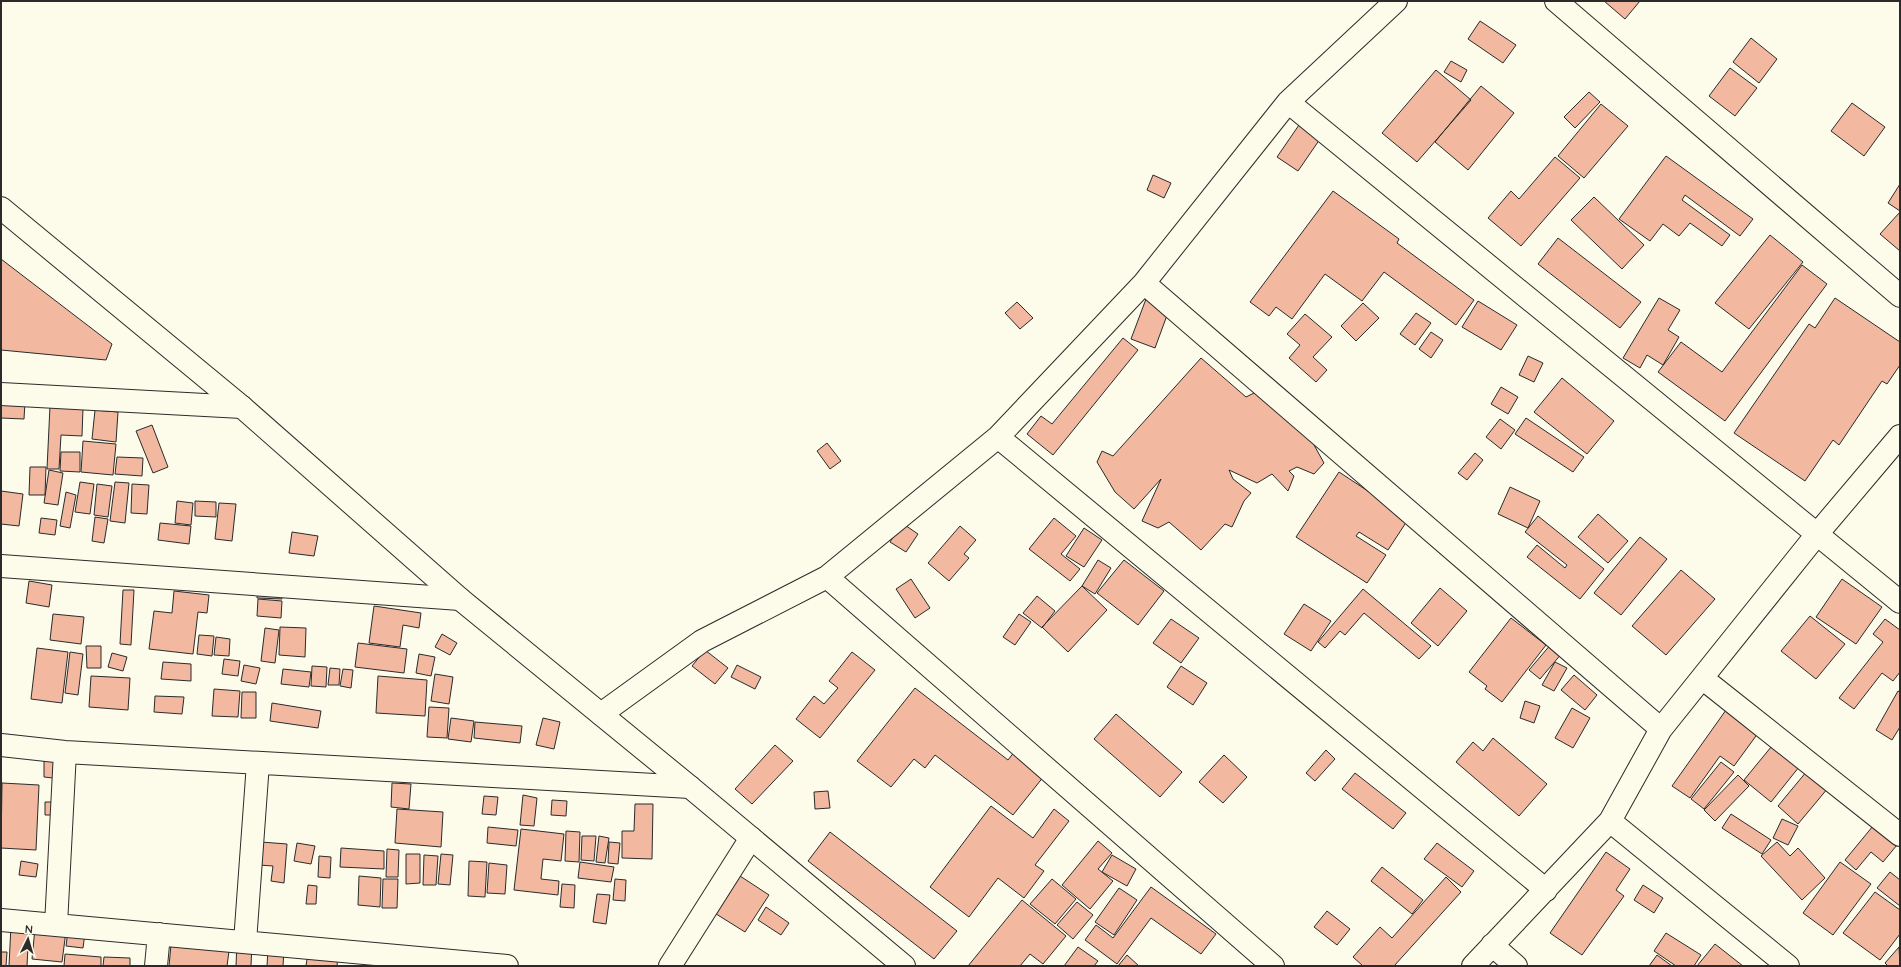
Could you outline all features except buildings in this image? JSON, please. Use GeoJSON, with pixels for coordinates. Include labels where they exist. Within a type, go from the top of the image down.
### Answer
{"type":"FeatureCollection","features":[{"type":"Feature","properties":{"kind":"street"},"geometry":{"type":"LineString","coordinates":[[601,714],[702,641],[827,577],[998,437],[1144,283],[1288,102],[1396,1]]}},
{"type":"Feature","properties":{"kind":"street"},"geometry":{"type":"LineString","coordinates":[[1556,1],[1900,296]]}},
{"type":"Feature","properties":{"kind":"street"},"geometry":{"type":"LineString","coordinates":[[1288,102],[1818,533],[1900,602]]}},
{"type":"Feature","properties":{"kind":"street"},"geometry":{"type":"LineString","coordinates":[[3,211],[242,407],[460,599],[690,787],[904,966]]}},
{"type":"Feature","properties":{"kind":"street"},"geometry":{"type":"LineString","coordinates":[[1144,283],[1661,729]]}},
{"type":"Feature","properties":{"kind":"street"},"geometry":{"type":"LineString","coordinates":[[1,394],[242,407]]}},
{"type":"Feature","properties":{"kind":"street"},"geometry":{"type":"LineString","coordinates":[[1473,966],[1546,890],[1610,820],[1661,729],[1818,533],[1900,436]]}},
{"type":"Feature","properties":{"kind":"street"},"geometry":{"type":"LineString","coordinates":[[998,437],[1546,890]]}},
{"type":"Feature","properties":{"kind":"street"},"geometry":{"type":"LineString","coordinates":[[1,566],[460,599]]}},
{"type":"Feature","properties":{"kind":"street"},"geometry":{"type":"LineString","coordinates":[[827,577],[1273,966]]}},
{"type":"Feature","properties":{"kind":"street"},"geometry":{"type":"LineString","coordinates":[[1702,678],[1900,835]]}},
{"type":"Feature","properties":{"kind":"street"},"geometry":{"type":"LineString","coordinates":[[1,745],[65,752],[690,787]]}},
{"type":"Feature","properties":{"kind":"street"},"geometry":{"type":"LineString","coordinates":[[56,925],[65,752]]}},
{"type":"Feature","properties":{"kind":"street"},"geometry":{"type":"LineString","coordinates":[[245,942],[258,763]]}},
{"type":"Feature","properties":{"kind":"street"},"geometry":{"type":"LineString","coordinates":[[1610,820],[1788,966]]}},
{"type":"Feature","properties":{"kind":"street"},"geometry":{"type":"LineString","coordinates":[[670,966],[751,838]]}},
{"type":"Feature","properties":{"kind":"street"},"geometry":{"type":"LineString","coordinates":[[1,920],[507,966]]}},
{"type":"Feature","properties":{"kind":"street"},"geometry":{"type":"LineString","coordinates":[[156,966],[159,934]]}},
{"type":"Feature","properties":{"kind":"street"},"geometry":{"type":"LineString","coordinates":[[1492,945],[1516,966]]}}]}
